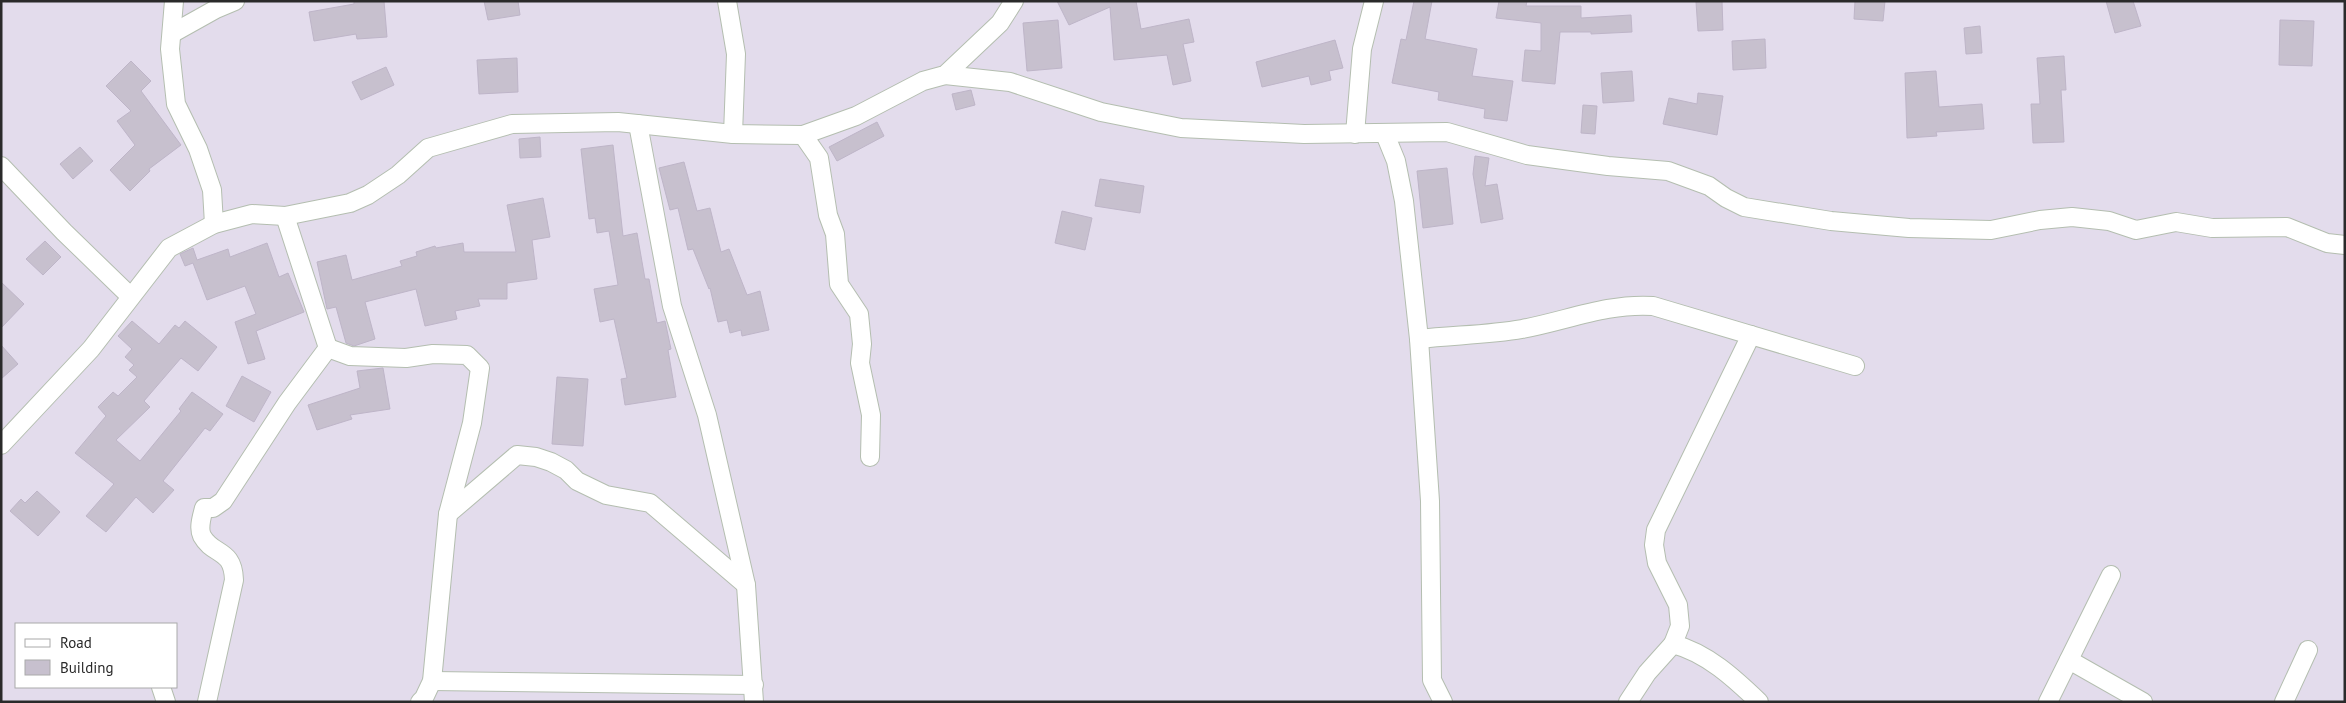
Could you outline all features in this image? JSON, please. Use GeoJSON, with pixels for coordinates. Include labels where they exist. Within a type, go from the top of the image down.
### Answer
{"type":"FeatureCollection","features":[{"type":"Feature","properties":{"kind":"street"},"geometry":{"type":"LineString","coordinates":[[174,1],[173,33],[170,48],[176,104],[198,149],[212,190],[214,224]]}},
{"type":"Feature","properties":{"kind":"street"},"geometry":{"type":"LineString","coordinates":[[173,33],[216,9],[235,1]]}},
{"type":"Feature","properties":{"kind":"street"},"geometry":{"type":"LineString","coordinates":[[728,1],[736,54],[733,134]]}},
{"type":"Feature","properties":{"kind":"street"},"geometry":{"type":"LineString","coordinates":[[945,75],[1000,23],[1014,1]]}},
{"type":"Feature","properties":{"kind":"street"},"geometry":{"type":"LineString","coordinates":[[1355,134],[1362,50],[1374,1]]}},
{"type":"Feature","properties":{"kind":"street"},"geometry":{"type":"LineString","coordinates":[[1,445],[91,349],[130,296],[169,248],[214,224],[252,214],[285,216],[325,209],[368,196],[398,176],[428,148],[512,124],[638,124],[733,134],[803,135],[856,116],[923,81],[945,75],[1010,82],[1101,112],[1181,128],[1304,134],[1447,132],[1527,155],[1608,166],[1668,171],[1709,186],[1726,198],[1744,206],[1831,221],[1910,228],[1991,230],[2040,220],[2072,217],[2109,221],[2136,230],[2176,222],[2212,228],[2287,227],[2327,243],[2345,245]]}},
{"type":"Feature","properties":{"kind":"street"},"geometry":{"type":"LineString","coordinates":[[432,680],[754,693],[746,585],[708,416],[672,306],[638,124]]}},
{"type":"Feature","properties":{"kind":"street"},"geometry":{"type":"LineString","coordinates":[[1385,134],[1396,161],[1404,201],[1419,339],[1430,500],[1432,680],[1443,702]]}},
{"type":"Feature","properties":{"kind":"street"},"geometry":{"type":"LineString","coordinates":[[803,135],[818,158],[828,215],[835,234],[838,284],[859,314],[862,344],[861,372],[871,415],[870,457]]}},
{"type":"Feature","properties":{"kind":"street"},"geometry":{"type":"LineString","coordinates":[[1,166],[64,232],[130,296]]}},
{"type":"Feature","properties":{"kind":"street"},"geometry":{"type":"LineString","coordinates":[[285,216],[328,348]]}},
{"type":"Feature","properties":{"kind":"street"},"geometry":{"type":"LineString","coordinates":[[1419,339],[1490,334],[1523,329],[1590,312],[1632,305],[1652,306],[1855,366]]}},
{"type":"Feature","properties":{"kind":"street"},"geometry":{"type":"LineString","coordinates":[[1628,702],[1648,673],[1673,644],[1680,626],[1678,605],[1657,564],[1654,545],[1656,530],[1751,335]]}},
{"type":"Feature","properties":{"kind":"street"},"geometry":{"type":"LineString","coordinates":[[328,348],[350,356],[406,358],[433,354],[468,355],[480,368],[472,423],[448,514],[432,680],[424,698],[420,702]]}},
{"type":"Feature","properties":{"kind":"street"},"geometry":{"type":"LineString","coordinates":[[207,702],[234,580],[234,568],[225,554],[202,536],[200,528],[204,508],[214,508],[223,501],[287,403],[328,348]]}},
{"type":"Feature","properties":{"kind":"street"},"geometry":{"type":"LineString","coordinates":[[448,514],[517,455],[536,457],[566,470],[577,480],[606,495],[650,503],[746,585]]}},
{"type":"Feature","properties":{"kind":"street"},"geometry":{"type":"LineString","coordinates":[[2048,702],[2112,575]]}},
{"type":"Feature","properties":{"kind":"street"},"geometry":{"type":"LineString","coordinates":[[1673,644],[1691,648],[1719,666],[1759,702]]}},
{"type":"Feature","properties":{"kind":"street"},"geometry":{"type":"LineString","coordinates":[[2284,702],[2308,650]]}},
{"type":"Feature","properties":{"kind":"street"},"geometry":{"type":"LineString","coordinates":[[2069,660],[2143,702]]}},
{"type":"Feature","properties":{"kind":"street"},"geometry":{"type":"LineString","coordinates":[[161,688],[166,702]]}},
{"type":"Feature","properties":{"kind":"building"},"geometry":{"type":"Polygon","coordinates":[[[354,1],[384,1],[387,37],[357,39],[356,34],[314,41],[309,12],[354,4],[354,1]]]}},
{"type":"Feature","properties":{"kind":"building"},"geometry":{"type":"Polygon","coordinates":[[[484,1],[518,1],[520,15],[488,20],[484,1]]]}},
{"type":"Feature","properties":{"kind":"building"},"geometry":{"type":"Polygon","coordinates":[[[1057,1],[1136,1],[1141,29],[1189,19],[1194,42],[1183,44],[1191,81],[1173,85],[1167,55],[1114,60],[1110,7],[1069,25],[1057,1]]]}},
{"type":"Feature","properties":{"kind":"building"},"geometry":{"type":"Polygon","coordinates":[[[1414,1],[1432,1],[1425,39],[1477,49],[1472,76],[1513,81],[1507,121],[1484,118],[1485,109],[1438,100],[1439,92],[1392,83],[1401,39],[1406,40],[1414,1]]]}},
{"type":"Feature","properties":{"kind":"building"},"geometry":{"type":"Polygon","coordinates":[[[1499,1],[1527,1],[1526,6],[1581,6],[1581,18],[1631,15],[1632,32],[1591,34],[1591,32],[1560,32],[1555,84],[1522,81],[1525,50],[1541,51],[1541,23],[1496,18],[1499,1]]]}},
{"type":"Feature","properties":{"kind":"building"},"geometry":{"type":"Polygon","coordinates":[[[1722,1],[1723,30],[1698,31],[1696,2],[1722,1]]]}},
{"type":"Feature","properties":{"kind":"building"},"geometry":{"type":"Polygon","coordinates":[[[1855,1],[1885,1],[1883,21],[1854,19],[1855,1]]]}},
{"type":"Feature","properties":{"kind":"building"},"geometry":{"type":"Polygon","coordinates":[[[2106,1],[2133,1],[2141,26],[2115,33],[2106,1]]]}},
{"type":"Feature","properties":{"kind":"building"},"geometry":{"type":"Polygon","coordinates":[[[1058,20],[1062,68],[1027,71],[1023,23],[1058,20]]]}},
{"type":"Feature","properties":{"kind":"building"},"geometry":{"type":"Polygon","coordinates":[[[2280,20],[2314,21],[2312,66],[2279,65],[2280,20]]]}},
{"type":"Feature","properties":{"kind":"building"},"geometry":{"type":"Polygon","coordinates":[[[1980,26],[1982,53],[1966,54],[1964,28],[1980,26]]]}},
{"type":"Feature","properties":{"kind":"building"},"geometry":{"type":"Polygon","coordinates":[[[1765,39],[1766,68],[1733,70],[1732,41],[1765,39]]]}},
{"type":"Feature","properties":{"kind":"building"},"geometry":{"type":"Polygon","coordinates":[[[1335,40],[1343,68],[1329,71],[1331,80],[1311,85],[1309,76],[1262,87],[1256,62],[1335,40]]]}},
{"type":"Feature","properties":{"kind":"building"},"geometry":{"type":"Polygon","coordinates":[[[2064,56],[2066,90],[2061,90],[2064,142],[2033,143],[2031,104],[2040,104],[2037,58],[2064,56]]]}},
{"type":"Feature","properties":{"kind":"building"},"geometry":{"type":"Polygon","coordinates":[[[517,58],[518,92],[479,94],[477,60],[517,58]]]}},
{"type":"Feature","properties":{"kind":"building"},"geometry":{"type":"Polygon","coordinates":[[[131,61],[151,81],[141,91],[181,145],[149,169],[150,171],[130,191],[110,170],[135,145],[117,121],[131,111],[106,86],[131,61]]]}},
{"type":"Feature","properties":{"kind":"building"},"geometry":{"type":"Polygon","coordinates":[[[386,67],[394,85],[361,100],[352,82],[386,67]]]}},
{"type":"Feature","properties":{"kind":"building"},"geometry":{"type":"Polygon","coordinates":[[[1632,71],[1634,101],[1603,103],[1601,73],[1632,71]]]}},
{"type":"Feature","properties":{"kind":"building"},"geometry":{"type":"Polygon","coordinates":[[[1936,71],[1939,107],[1982,104],[1984,129],[1936,132],[1937,136],[1907,138],[1905,73],[1936,71]]]}},
{"type":"Feature","properties":{"kind":"building"},"geometry":{"type":"Polygon","coordinates":[[[971,90],[975,105],[956,110],[952,94],[971,90]]]}},
{"type":"Feature","properties":{"kind":"building"},"geometry":{"type":"Polygon","coordinates":[[[1698,93],[1723,96],[1717,135],[1663,124],[1669,98],[1697,104],[1698,93]]]}},
{"type":"Feature","properties":{"kind":"building"},"geometry":{"type":"Polygon","coordinates":[[[1583,105],[1597,106],[1595,134],[1581,133],[1583,105]]]}},
{"type":"Feature","properties":{"kind":"building"},"geometry":{"type":"Polygon","coordinates":[[[877,122],[884,136],[837,161],[829,147],[877,122]]]}},
{"type":"Feature","properties":{"kind":"building"},"geometry":{"type":"Polygon","coordinates":[[[540,137],[541,157],[520,158],[519,139],[540,137]]]}},
{"type":"Feature","properties":{"kind":"building"},"geometry":{"type":"Polygon","coordinates":[[[613,145],[623,236],[637,233],[645,279],[649,279],[657,323],[665,321],[671,349],[668,350],[676,397],[625,405],[621,379],[627,378],[614,319],[600,322],[594,289],[618,285],[609,231],[597,233],[595,218],[589,219],[581,149],[613,145]]]}},
{"type":"Feature","properties":{"kind":"building"},"geometry":{"type":"Polygon","coordinates":[[[80,147],[93,161],[73,179],[60,164],[80,147]]]}},
{"type":"Feature","properties":{"kind":"building"},"geometry":{"type":"Polygon","coordinates":[[[1475,156],[1489,158],[1485,186],[1497,184],[1503,219],[1481,223],[1473,174],[1475,156]]]}},
{"type":"Feature","properties":{"kind":"building"},"geometry":{"type":"Polygon","coordinates":[[[684,162],[697,211],[710,208],[721,252],[729,249],[747,295],[760,291],[769,330],[742,336],[741,330],[730,333],[727,320],[718,322],[710,288],[693,249],[688,250],[678,208],[670,210],[659,168],[684,162]]]}},
{"type":"Feature","properties":{"kind":"building"},"geometry":{"type":"Polygon","coordinates":[[[1447,168],[1453,224],[1423,228],[1417,171],[1447,168]]]}},
{"type":"Feature","properties":{"kind":"building"},"geometry":{"type":"Polygon","coordinates":[[[1100,179],[1144,186],[1140,213],[1095,206],[1100,179]]]}},
{"type":"Feature","properties":{"kind":"building"},"geometry":{"type":"Polygon","coordinates":[[[543,198],[550,237],[532,240],[537,279],[507,283],[507,299],[478,299],[480,306],[455,311],[457,319],[425,326],[416,289],[365,302],[375,339],[354,346],[346,343],[336,307],[327,309],[317,262],[346,255],[352,280],[402,266],[400,261],[417,256],[416,252],[435,246],[436,248],[463,243],[464,252],[516,252],[507,205],[543,198]]]}},
{"type":"Feature","properties":{"kind":"building"},"geometry":{"type":"Polygon","coordinates":[[[1062,211],[1092,218],[1085,250],[1055,243],[1062,211]]]}},
{"type":"Feature","properties":{"kind":"building"},"geometry":{"type":"Polygon","coordinates":[[[45,241],[61,257],[43,275],[26,259],[45,241]]]}},
{"type":"Feature","properties":{"kind":"building"},"geometry":{"type":"Polygon","coordinates":[[[267,243],[279,277],[288,273],[304,312],[256,331],[265,359],[248,364],[235,322],[256,314],[245,286],[207,300],[193,263],[185,266],[180,254],[193,248],[197,260],[228,249],[230,257],[267,243]]]}},
{"type":"Feature","properties":{"kind":"building"},"geometry":{"type":"Polygon","coordinates":[[[1,282],[24,304],[1,328],[1,282]]]}},
{"type":"Feature","properties":{"kind":"building"},"geometry":{"type":"Polygon","coordinates":[[[132,321],[159,344],[175,325],[179,328],[185,321],[217,347],[198,371],[181,358],[144,401],[150,407],[116,440],[140,461],[181,411],[179,409],[192,392],[223,414],[210,431],[205,428],[163,481],[174,490],[153,513],[136,497],[106,532],[86,516],[114,484],[75,453],[106,416],[98,407],[113,392],[118,396],[137,377],[129,370],[134,365],[125,357],[132,349],[118,336],[132,321]]]}},
{"type":"Feature","properties":{"kind":"building"},"geometry":{"type":"Polygon","coordinates":[[[1,345],[18,364],[1,379],[1,345]]]}},
{"type":"Feature","properties":{"kind":"building"},"geometry":{"type":"Polygon","coordinates":[[[383,368],[390,409],[350,415],[352,419],[317,430],[308,405],[360,388],[357,371],[383,368]]]}},
{"type":"Feature","properties":{"kind":"building"},"geometry":{"type":"Polygon","coordinates":[[[242,376],[271,392],[254,422],[226,406],[242,376]]]}},
{"type":"Feature","properties":{"kind":"building"},"geometry":{"type":"Polygon","coordinates":[[[557,377],[588,379],[583,446],[552,444],[557,377]]]}},
{"type":"Feature","properties":{"kind":"building"},"geometry":{"type":"Polygon","coordinates":[[[37,491],[60,512],[38,536],[10,511],[21,499],[25,503],[37,491]]]}}]}
